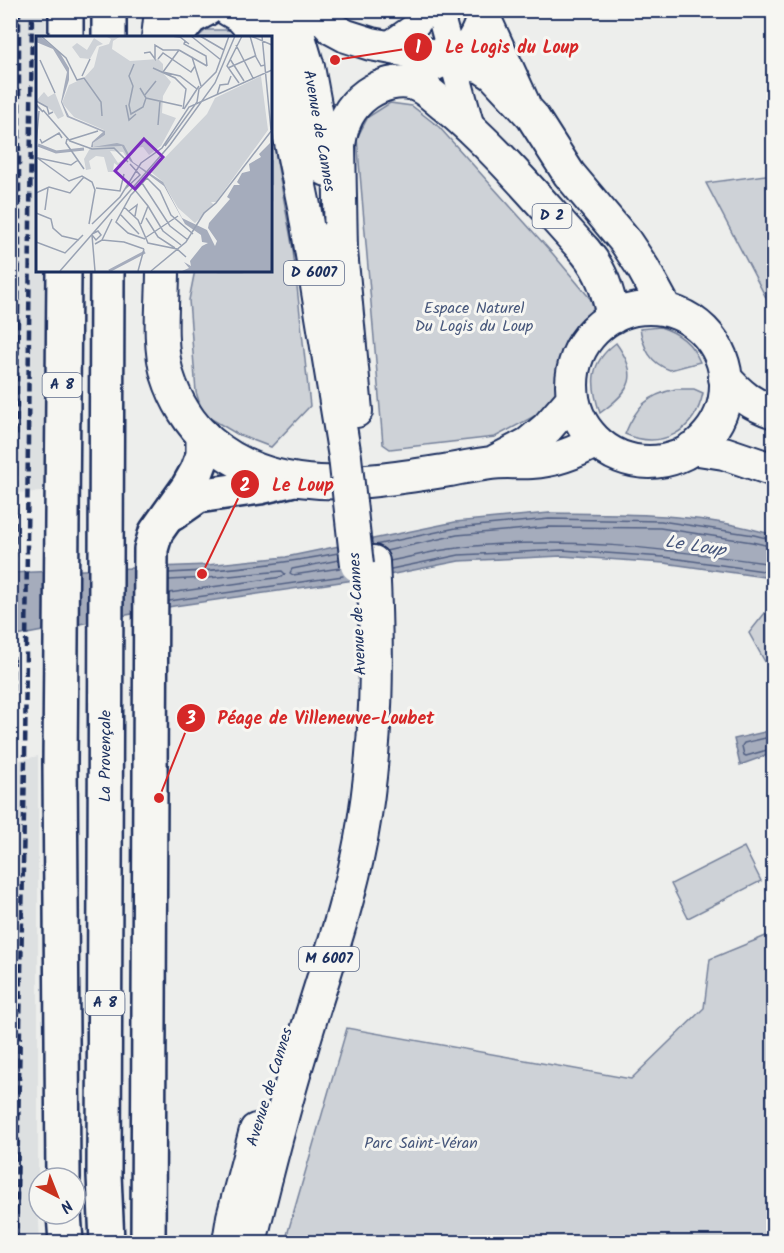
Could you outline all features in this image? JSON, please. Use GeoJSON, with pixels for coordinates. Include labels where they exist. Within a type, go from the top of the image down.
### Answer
{"type":"FeatureCollection","features":[{"type":"Feature","properties":{"kind":"highway"},"geometry":{"type":"LineString","coordinates":[[66,10],[66,36]]}},
{"type":"Feature","properties":{"kind":"highway"},"geometry":{"type":"LineString","coordinates":[[109,10],[109,36]]}},
{"type":"Feature","properties":{"kind":"highway","name":"A 8"},"geometry":{"type":"LineString","coordinates":[[63,1166],[60,764],[64,272]]}},
{"type":"Feature","properties":{"kind":"highway","name":"La Provençale"},"geometry":{"type":"LineString","coordinates":[[107,272],[104,1175],[107,1242]]}},
{"type":"Feature","properties":{"kind":"highway"},"geometry":{"type":"LineString","coordinates":[[148,1242],[151,556],[156,532],[188,487],[203,455],[203,436]]}},
{"type":"Feature","properties":{"kind":"highway"},"geometry":{"type":"LineString","coordinates":[[163,521],[198,496],[290,480]]}},
{"type":"Feature","properties":{"kind":"highway"},"geometry":{"type":"LineString","coordinates":[[65,1226],[66,1242]]}},
{"type":"Feature","properties":{"kind":"main road"},"geometry":{"type":"LineString","coordinates":[[158,36],[161,10]]}},
{"type":"Feature","properties":{"kind":"main road"},"geometry":{"type":"LineString","coordinates":[[177,36],[191,18],[206,10]]}},
{"type":"Feature","properties":{"kind":"main road"},"geometry":{"type":"LineString","coordinates":[[229,10],[242,17],[259,36]]}},
{"type":"Feature","properties":{"kind":"main road","name":"Avenue de Cannes"},"geometry":{"type":"LineString","coordinates":[[268,10],[274,33],[275,76],[304,206],[352,456]]}},
{"type":"Feature","properties":{"kind":"main road","name":"Avenue de Cannes"},"geometry":{"type":"LineString","coordinates":[[250,1242],[282,1114],[342,918],[361,839],[374,753],[365,563],[352,456],[341,251],[308,67],[291,10]]}},
{"type":"Feature","properties":{"kind":"main road","name":"D 2"},"geometry":{"type":"LineString","coordinates":[[315,10],[333,29],[346,36],[386,47],[452,59],[482,67],[494,75],[532,116],[568,174],[625,241],[666,310]]}},
{"type":"Feature","properties":{"kind":"main road","name":"D 2"},"geometry":{"type":"LineString","coordinates":[[341,251],[339,145],[341,131],[349,111],[369,92],[385,85],[401,81],[416,84],[471,127],[596,265],[604,280],[613,317]]}},
{"type":"Feature","properties":{"kind":"main road"},"geometry":{"type":"LineString","coordinates":[[163,272],[162,339],[168,376],[182,408],[203,436],[234,460],[251,468],[290,480],[337,483],[369,481],[492,463],[543,460],[561,456],[596,441]]}},
{"type":"Feature","properties":{"kind":"main road"},"geometry":{"type":"LineString","coordinates":[[651,308],[666,310],[691,320],[709,336],[721,357],[726,378],[724,403],[715,424],[705,438],[693,448],[661,461],[639,462],[616,455],[596,441],[576,412],[572,381],[576,360],[586,341],[600,325],[632,310],[651,308]]}},
{"type":"Feature","properties":{"kind":"main road"},"geometry":{"type":"LineString","coordinates":[[726,378],[741,397],[774,412]]}},
{"type":"Feature","properties":{"kind":"main road"},"geometry":{"type":"LineString","coordinates":[[492,463],[534,439],[547,428],[573,398]]}},
{"type":"Feature","properties":{"kind":"main road"},"geometry":{"type":"LineString","coordinates":[[693,448],[724,453],[774,470]]}},
{"type":"Feature","properties":{"kind":"main road","name":"Avenue de Cannes"},"geometry":{"type":"LineString","coordinates":[[229,1242],[233,1217],[264,1102],[318,935],[345,833],[369,670]]}},
{"type":"Feature","properties":{"kind":"street"},"geometry":{"type":"LineString","coordinates":[[386,47],[413,28],[428,10]]}},
{"type":"Feature","properties":{"kind":"street","name":"D 2"},"geometry":{"type":"LineString","coordinates":[[440,10],[471,127]]}},
{"type":"Feature","properties":{"kind":"street","name":"D 2"},"geometry":{"type":"LineString","coordinates":[[401,81],[452,59],[473,38],[483,10]]}},
{"type":"Feature","properties":{"kind":"street","name":"D 2"},"geometry":{"type":"LineString","coordinates":[[483,10],[532,116]]}},
{"type":"Feature","properties":{"kind":"shaded area"},"geometry":{"type":"Polygon","coordinates":[[[10,11],[46,11],[46,36],[36,36],[36,272],[45,272],[44,492],[11,493],[10,11]]]}},
{"type":"Feature","properties":{"kind":"shaded area"},"geometry":{"type":"Polygon","coordinates":[[[38,756],[38,1166],[27,1166],[27,1226],[39,1226],[40,1242],[11,1242],[11,762],[38,756]]]}},
{"type":"Feature","properties":{"kind":"green space"},"geometry":{"type":"Polygon","coordinates":[[[206,30],[234,30],[242,36],[199,36],[206,30]]]}},
{"type":"Feature","properties":{"kind":"green space","name":"Espace Naturel Du Logis du Loup"},"geometry":{"type":"Polygon","coordinates":[[[390,103],[412,106],[439,127],[553,254],[598,308],[582,324],[565,361],[564,388],[559,403],[495,437],[390,449],[383,444],[357,138],[368,117],[390,103]]]}},
{"type":"Feature","properties":{"kind":"green space"},"geometry":{"type":"Polygon","coordinates":[[[272,134],[293,250],[310,406],[271,447],[237,434],[203,414],[196,392],[189,300],[195,272],[272,272],[272,134]]]}},
{"type":"Feature","properties":{"kind":"green space"},"geometry":{"type":"Polygon","coordinates":[[[774,174],[773,311],[706,183],[774,174]]]}},
{"type":"Feature","properties":{"kind":"green space"},"geometry":{"type":"Polygon","coordinates":[[[660,327],[684,340],[693,349],[700,362],[670,370],[657,363],[646,349],[640,329],[660,327]]]}},
{"type":"Feature","properties":{"kind":"green space"},"geometry":{"type":"Polygon","coordinates":[[[616,343],[628,365],[629,382],[619,397],[600,413],[594,393],[596,366],[616,343]]]}},
{"type":"Feature","properties":{"kind":"green space"},"geometry":{"type":"Polygon","coordinates":[[[676,389],[694,389],[703,393],[699,407],[684,427],[674,434],[651,440],[625,434],[638,409],[657,395],[676,389]]]}},
{"type":"Feature","properties":{"kind":"green space"},"geometry":{"type":"Polygon","coordinates":[[[773,603],[773,676],[749,633],[773,603]]]}},
{"type":"Feature","properties":{"kind":"green space"},"geometry":{"type":"Polygon","coordinates":[[[744,847],[761,881],[688,918],[671,884],[744,847]]]}},
{"type":"Feature","properties":{"kind":"green space","name":"Parc Saint-Véran"},"geometry":{"type":"Polygon","coordinates":[[[773,933],[773,1242],[285,1242],[347,1028],[631,1079],[704,1008],[710,959],[773,933]]]}},
{"type":"Feature","properties":{"kind":"water","name":"Le Loup"},"geometry":{"type":"Polygon","coordinates":[[[549,513],[633,514],[690,518],[746,527],[773,535],[773,581],[764,577],[664,563],[562,556],[459,561],[389,575],[174,606],[11,637],[10,573],[207,565],[286,557],[455,522],[549,513]]]}},
{"type":"Feature","properties":{"kind":"water"},"geometry":{"type":"Polygon","coordinates":[[[773,730],[773,753],[740,765],[734,739],[773,730]]]}},
{"type":"Feature","properties":{"kind":"railway"},"geometry":{"type":"LineString","coordinates":[[10,854],[19,254],[19,10]]}},
{"type":"Feature","properties":{"kind":"railway"},"geometry":{"type":"LineString","coordinates":[[16,1242],[25,759],[32,10]]}},
{"type":"Feature","properties":{"kind":"place","name":"Le Logis du Loup"},"geometry":{"type":"Point","coordinates":[335,60]}},
{"type":"Feature","properties":{"kind":"place","name":"Le Loup"},"geometry":{"type":"Point","coordinates":[202,574]}},
{"type":"Feature","properties":{"kind":"place","name":"Péage de Villeneuve-Loubet"},"geometry":{"type":"Point","coordinates":[159,798]}}]}
